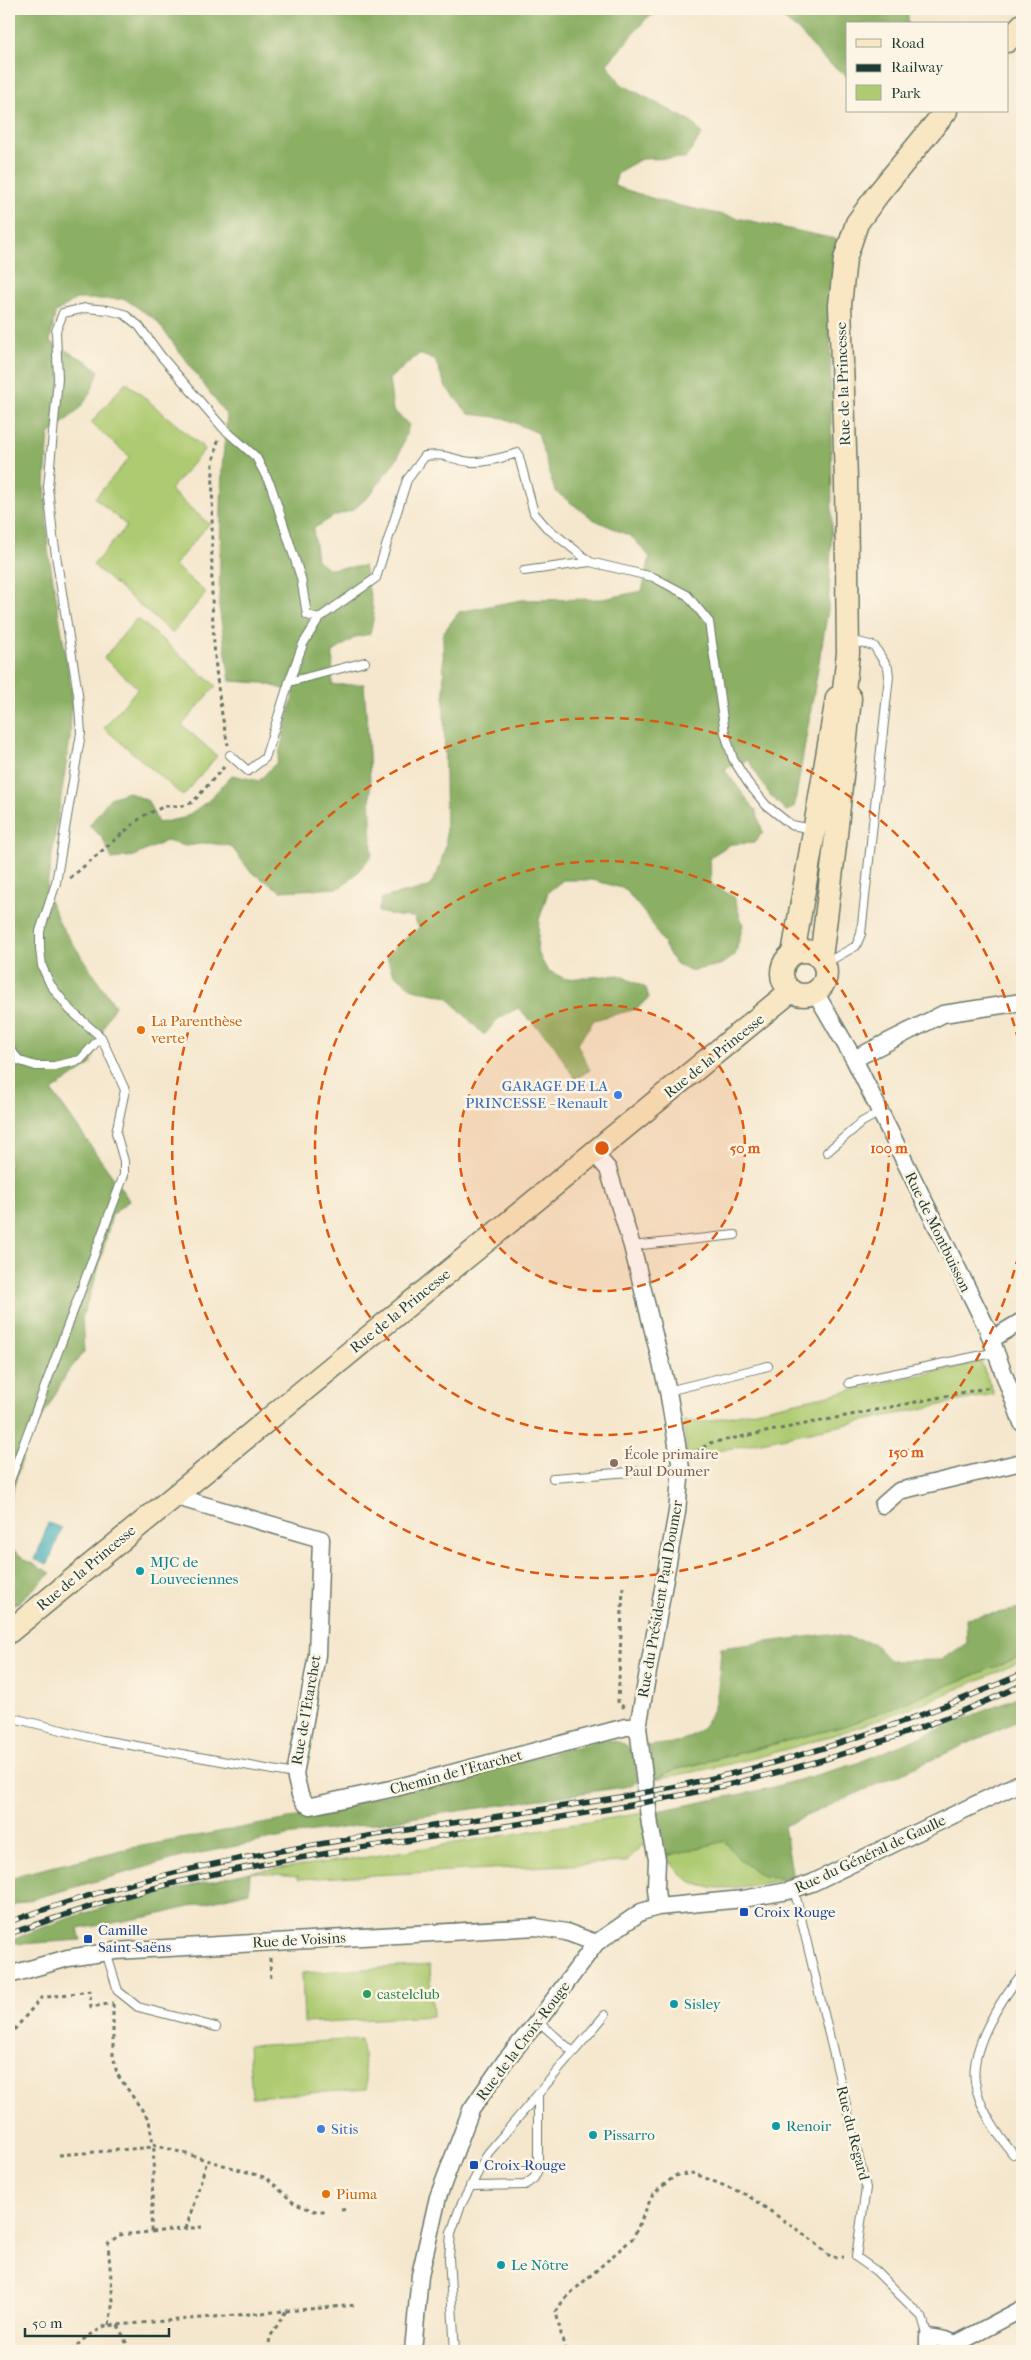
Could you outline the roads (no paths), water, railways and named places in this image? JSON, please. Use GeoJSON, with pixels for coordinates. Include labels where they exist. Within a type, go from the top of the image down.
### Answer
{"type":"FeatureCollection","features":[{"type":"Feature","properties":{"kind":"street"},"geometry":{"type":"LineString","coordinates":[[1008,40],[1022,25]]}},
{"type":"Feature","properties":{"kind":"street","name":"Rue de la Princesse"},"geometry":{"type":"LineString","coordinates":[[822,961],[850,698],[844,690],[846,640],[846,479],[840,305],[845,259],[856,223],[945,112]]}},
{"type":"Feature","properties":{"kind":"street","name":"Rue de la Princesse"},"geometry":{"type":"LineString","coordinates":[[793,954],[836,699],[844,690]]}},
{"type":"Feature","properties":{"kind":"street"},"geometry":{"type":"LineString","coordinates":[[806,875],[831,879]]}},
{"type":"Feature","properties":{"kind":"street"},"geometry":{"type":"LineString","coordinates":[[804,950],[822,961],[826,970],[824,982],[816,992],[803,995],[791,991],[786,986],[782,972],[787,958],[804,950]]}},
{"type":"Feature","properties":{"kind":"street","name":"Rue de la Princesse"},"geometry":{"type":"LineString","coordinates":[[9,1632],[791,991]]}},
{"type":"Feature","properties":{"kind":"street","name":"Rue de Montbuisson"},"geometry":{"type":"LineString","coordinates":[[816,992],[854,1059],[994,1346],[1022,1423]]}},
{"type":"Feature","properties":{"kind":"street"},"geometry":{"type":"LineString","coordinates":[[854,1059],[943,1014],[1022,1002]]}},
{"type":"Feature","properties":{"kind":"street","name":"Rue du Président Paul Doumer"},"geometry":{"type":"LineString","coordinates":[[594,1153],[608,1170],[632,1246],[668,1391],[681,1468],[677,1512],[639,1723],[650,1826],[657,1859],[656,1889],[658,1907]]}},
{"type":"Feature","properties":{"kind":"street"},"geometry":{"type":"LineString","coordinates":[[994,1346],[1022,1321]]}},
{"type":"Feature","properties":{"kind":"street"},"geometry":{"type":"LineString","coordinates":[[883,1505],[899,1490],[1022,1462]]}},
{"type":"Feature","properties":{"kind":"street","name":"Rue de l'Etarchet"},"geometry":{"type":"LineString","coordinates":[[173,1496],[321,1540],[317,1655],[295,1774]]}},
{"type":"Feature","properties":{"kind":"street","name":"Chemin de l'Etarchet"},"geometry":{"type":"LineString","coordinates":[[295,1774],[300,1796],[306,1804],[311,1806],[395,1788],[639,1723]]}},
{"type":"Feature","properties":{"kind":"street","name":"Rue du Général de Gaulle"},"geometry":{"type":"LineString","coordinates":[[624,1922],[641,1912],[658,1907],[743,1899],[794,1890],[1022,1782]]}},
{"type":"Feature","properties":{"kind":"street","name":"Rue de la Croix-Rouge"},"geometry":{"type":"LineString","coordinates":[[412,2351],[420,2274],[438,2197],[471,2110],[504,2061],[538,2021],[596,1943],[624,1922]]}},
{"type":"Feature","properties":{"kind":"street","name":"Rue de Voisins"},"geometry":{"type":"LineString","coordinates":[[10,1971],[106,1952],[536,1927],[566,1932],[596,1943]]}},
{"type":"Feature","properties":{"kind":"street"},"geometry":{"type":"LineString","coordinates":[[928,2344],[947,2340],[959,2348],[1022,2309]]}},
{"type":"Feature","properties":{"kind":"lane"},"geometry":{"type":"LineString","coordinates":[[9,1483],[124,1175],[124,1162],[116,1133],[124,1090],[101,1037],[70,1010],[50,984],[42,966],[40,931],[56,883],[81,733],[78,694],[53,536],[48,487],[58,379],[56,331],[63,313],[86,308],[124,314],[139,326],[161,356],[223,428],[256,457],[271,486],[301,578],[307,615],[319,618]]}},
{"type":"Feature","properties":{"kind":"lane"},"geometry":{"type":"LineString","coordinates":[[230,755],[248,771],[265,758],[288,682],[303,644],[319,618],[376,578],[407,480],[425,456],[442,454],[470,462],[480,462],[518,453],[534,513],[546,527],[590,562]]}},
{"type":"Feature","properties":{"kind":"lane"},"geometry":{"type":"LineString","coordinates":[[524,571],[590,562],[653,577],[687,595],[709,622],[724,733],[733,759],[748,783],[766,804],[791,825],[813,829]]}},
{"type":"Feature","properties":{"kind":"lane"},"geometry":{"type":"LineString","coordinates":[[822,961],[856,946],[861,934],[889,676],[888,668],[874,646],[846,640]]}},
{"type":"Feature","properties":{"kind":"lane"},"geometry":{"type":"LineString","coordinates":[[288,682],[365,662]]}},
{"type":"Feature","properties":{"kind":"lane"},"geometry":{"type":"LineString","coordinates":[[9,1049],[20,1061],[36,1066],[54,1066],[80,1060],[101,1037]]}},
{"type":"Feature","properties":{"kind":"lane"},"geometry":{"type":"LineString","coordinates":[[827,1152],[862,1122],[880,1112]]}},
{"type":"Feature","properties":{"kind":"lane"},"geometry":{"type":"LineString","coordinates":[[632,1246],[734,1235]]}},
{"type":"Feature","properties":{"kind":"lane"},"geometry":{"type":"LineString","coordinates":[[849,1383],[932,1367],[994,1346]]}},
{"type":"Feature","properties":{"kind":"lane"},"geometry":{"type":"LineString","coordinates":[[668,1391],[768,1366]]}},
{"type":"Feature","properties":{"kind":"lane"},"geometry":{"type":"LineString","coordinates":[[553,1478],[681,1468]]}},
{"type":"Feature","properties":{"kind":"lane","name":"Rue de l'Etarchet"},"geometry":{"type":"LineString","coordinates":[[9,1717],[102,1740],[295,1774]]}},
{"type":"Feature","properties":{"kind":"lane","name":"Rue du Regard"},"geometry":{"type":"LineString","coordinates":[[794,1890],[866,2188],[856,2257],[876,2271],[922,2317],[928,2344]]}},
{"type":"Feature","properties":{"kind":"lane"},"geometry":{"type":"LineString","coordinates":[[106,1952],[118,1991],[138,2007],[216,2028]]}},
{"type":"Feature","properties":{"kind":"lane"},"geometry":{"type":"LineString","coordinates":[[1013,2154],[999,2135],[981,2102],[975,2081],[977,2054],[988,2026],[1022,1974]]}},
{"type":"Feature","properties":{"kind":"lane"},"geometry":{"type":"LineString","coordinates":[[455,2351],[448,2258],[451,2233],[470,2186],[488,2153],[605,2014]]}},
{"type":"Feature","properties":{"kind":"lane"},"geometry":{"type":"LineString","coordinates":[[538,2021],[573,2052]]}},
{"type":"Feature","properties":{"kind":"lane"},"geometry":{"type":"LineString","coordinates":[[470,2186],[525,2185],[534,2178],[538,2170],[538,2094]]}},
{"type":"Feature","properties":{"kind":"water"},"geometry":{"type":"Polygon","coordinates":[[[48,1523],[62,1528],[48,1564],[35,1560],[48,1523]]]}},
{"type":"Feature","properties":{"kind":"railway"},"geometry":{"type":"LineString","coordinates":[[9,1922],[85,1897],[161,1876],[237,1859],[392,1832],[626,1796],[728,1775],[828,1747],[926,1713],[1022,1674]]}},
{"type":"Feature","properties":{"kind":"railway"},"geometry":{"type":"LineString","coordinates":[[9,1934],[104,1902],[200,1877],[315,1855],[604,1810],[754,1779],[891,1738],[936,1722],[1022,1685]]}},
{"type":"Feature","properties":{"kind":"place","name":"La Parenthèse verte"},"geometry":{"type":"Point","coordinates":[141,1030]}},
{"type":"Feature","properties":{"kind":"place","name":"GARAGE DE LA PRINCESSE - Renault"},"geometry":{"type":"Point","coordinates":[618,1095]}},
{"type":"Feature","properties":{"kind":"place","name":"École primaire Paul Doumer"},"geometry":{"type":"Point","coordinates":[614,1463]}},
{"type":"Feature","properties":{"kind":"place","name":"MJC de Louveciennes"},"geometry":{"type":"Point","coordinates":[140,1571]}},
{"type":"Feature","properties":{"kind":"place","name":"Croix Rouge"},"geometry":{"type":"Point","coordinates":[744,1912]}},
{"type":"Feature","properties":{"kind":"place","name":"Camille Saint-Saëns"},"geometry":{"type":"Point","coordinates":[88,1939]}},
{"type":"Feature","properties":{"kind":"place","name":"castelclub"},"geometry":{"type":"Point","coordinates":[367,1994]}},
{"type":"Feature","properties":{"kind":"place","name":"Sisley"},"geometry":{"type":"Point","coordinates":[674,2004]}},
{"type":"Feature","properties":{"kind":"place","name":"Renoir"},"geometry":{"type":"Point","coordinates":[776,2126]}},
{"type":"Feature","properties":{"kind":"place","name":"Sitis"},"geometry":{"type":"Point","coordinates":[321,2129]}},
{"type":"Feature","properties":{"kind":"place","name":"Pissarro"},"geometry":{"type":"Point","coordinates":[593,2135]}},
{"type":"Feature","properties":{"kind":"place","name":"Croix-Rouge"},"geometry":{"type":"Point","coordinates":[474,2165]}},
{"type":"Feature","properties":{"kind":"place","name":"Piuma"},"geometry":{"type":"Point","coordinates":[326,2194]}},
{"type":"Feature","properties":{"kind":"place","name":"Le Nôtre"},"geometry":{"type":"Point","coordinates":[501,2265]}}]}
